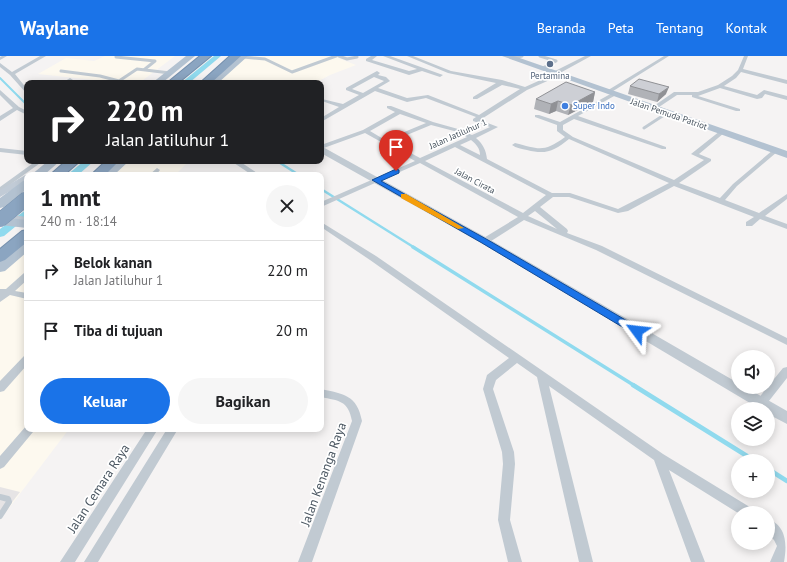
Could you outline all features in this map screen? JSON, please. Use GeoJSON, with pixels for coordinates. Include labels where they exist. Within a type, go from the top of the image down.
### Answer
{"type":"FeatureCollection","features":[{"type":"Feature","properties":{"kind":"highway"},"geometry":{"type":"LineString","coordinates":[[176,80],[206,56]]}},
{"type":"Feature","properties":{"kind":"highway"},"geometry":{"type":"LineString","coordinates":[[209,80],[241,56]]}},
{"type":"Feature","properties":{"kind":"highway"},"geometry":{"type":"LineString","coordinates":[[60,172],[70,164]]}},
{"type":"Feature","properties":{"kind":"highway"},"geometry":{"type":"LineString","coordinates":[[100,172],[110,164]]}},
{"type":"Feature","properties":{"kind":"highway"},"geometry":{"type":"LineString","coordinates":[[2,219],[24,201]]}},
{"type":"Feature","properties":{"kind":"highway"},"geometry":{"type":"LineString","coordinates":[[0,257],[24,237]]}},
{"type":"Feature","properties":{"kind":"main road"},"geometry":{"type":"LineString","coordinates":[[159,80],[167,72],[192,56]]}},
{"type":"Feature","properties":{"kind":"main road"},"geometry":{"type":"LineString","coordinates":[[217,80],[241,56]]}},
{"type":"Feature","properties":{"kind":"main road","name":"Jalan Pemuda Patriot"},"geometry":{"type":"LineString","coordinates":[[514,57],[787,156]]}},
{"type":"Feature","properties":{"kind":"main road"},"geometry":{"type":"LineString","coordinates":[[35,172],[48,164]]}},
{"type":"Feature","properties":{"kind":"main road"},"geometry":{"type":"LineString","coordinates":[[40,172],[50,164]]}},
{"type":"Feature","properties":{"kind":"main road"},"geometry":{"type":"LineString","coordinates":[[111,172],[120,164]]}},
{"type":"Feature","properties":{"kind":"main road"},"geometry":{"type":"LineString","coordinates":[[0,194],[24,179]]}},
{"type":"Feature","properties":{"kind":"main road"},"geometry":{"type":"LineString","coordinates":[[0,204],[24,185]]}},
{"type":"Feature","properties":{"kind":"main road"},"geometry":{"type":"LineString","coordinates":[[2,219],[24,220]]}},
{"type":"Feature","properties":{"kind":"main road"},"geometry":{"type":"LineString","coordinates":[[2,219],[24,223]]}},
{"type":"Feature","properties":{"kind":"main road"},"geometry":{"type":"LineString","coordinates":[[0,268],[24,248]]}},
{"type":"Feature","properties":{"kind":"street"},"geometry":{"type":"LineString","coordinates":[[0,59],[5,56]]}},
{"type":"Feature","properties":{"kind":"street"},"geometry":{"type":"LineString","coordinates":[[12,74],[44,56]]}},
{"type":"Feature","properties":{"kind":"street"},"geometry":{"type":"LineString","coordinates":[[375,56],[368,60],[410,73],[422,69]]}},
{"type":"Feature","properties":{"kind":"street"},"geometry":{"type":"LineString","coordinates":[[385,56],[440,75]]}},
{"type":"Feature","properties":{"kind":"street"},"geometry":{"type":"LineString","coordinates":[[409,56],[450,72],[502,82],[525,89]]}},
{"type":"Feature","properties":{"kind":"street","name":"Jalan Jatiluhur 1"},"geometry":{"type":"LineString","coordinates":[[324,204],[495,127],[475,120],[525,89],[588,56]]}},
{"type":"Feature","properties":{"kind":"street"},"geometry":{"type":"LineString","coordinates":[[537,116],[560,124],[574,117],[667,56]]}},
{"type":"Feature","properties":{"kind":"street"},"geometry":{"type":"LineString","coordinates":[[654,108],[676,93],[704,93],[720,86],[734,77],[740,70],[746,56]]}},
{"type":"Feature","properties":{"kind":"street"},"geometry":{"type":"LineString","coordinates":[[0,65],[12,74],[24,88]]}},
{"type":"Feature","properties":{"kind":"street"},"geometry":{"type":"LineString","coordinates":[[364,95],[348,89],[388,67]]}},
{"type":"Feature","properties":{"kind":"street"},"geometry":{"type":"LineString","coordinates":[[740,70],[787,82]]}},
{"type":"Feature","properties":{"kind":"street"},"geometry":{"type":"LineString","coordinates":[[324,118],[387,80],[372,75]]}},
{"type":"Feature","properties":{"kind":"street"},"geometry":{"type":"LineString","coordinates":[[465,80],[475,76]]}},
{"type":"Feature","properties":{"kind":"street"},"geometry":{"type":"LineString","coordinates":[[475,98],[502,82]]}},
{"type":"Feature","properties":{"kind":"street"},"geometry":{"type":"LineString","coordinates":[[720,86],[757,97],[760,97],[764,92],[787,98]]}},
{"type":"Feature","properties":{"kind":"street"},"geometry":{"type":"LineString","coordinates":[[374,89],[407,100],[424,96],[476,115]]}},
{"type":"Feature","properties":{"kind":"street"},"geometry":{"type":"LineString","coordinates":[[0,92],[24,111]]}},
{"type":"Feature","properties":{"kind":"street"},"geometry":{"type":"LineString","coordinates":[[689,94],[738,110]]}},
{"type":"Feature","properties":{"kind":"street"},"geometry":{"type":"LineString","coordinates":[[324,100],[343,106]]}},
{"type":"Feature","properties":{"kind":"street"},"geometry":{"type":"LineString","coordinates":[[389,107],[473,137],[479,144],[484,159]]}},
{"type":"Feature","properties":{"kind":"street"},"geometry":{"type":"LineString","coordinates":[[0,119],[18,108]]}},
{"type":"Feature","properties":{"kind":"street"},"geometry":{"type":"LineString","coordinates":[[324,147],[364,132],[400,112]]}},
{"type":"Feature","properties":{"kind":"street"},"geometry":{"type":"LineString","coordinates":[[574,117],[664,148]]}},
{"type":"Feature","properties":{"kind":"street"},"geometry":{"type":"LineString","coordinates":[[385,142],[431,123]]}},
{"type":"Feature","properties":{"kind":"street"},"geometry":{"type":"LineString","coordinates":[[560,124],[558,129],[568,137],[674,183],[787,227]]}},
{"type":"Feature","properties":{"kind":"street","name":"Jalan Cirata"},"geometry":{"type":"LineString","coordinates":[[364,132],[523,217],[542,226],[566,234]]}},
{"type":"Feature","properties":{"kind":"street"},"geometry":{"type":"LineString","coordinates":[[456,145],[551,195],[570,195],[618,211],[625,209],[674,183],[709,160],[694,154],[722,132]]}},
{"type":"Feature","properties":{"kind":"street"},"geometry":{"type":"LineString","coordinates":[[515,145],[546,152],[568,137]]}},
{"type":"Feature","properties":{"kind":"street"},"geometry":{"type":"LineString","coordinates":[[0,150],[24,153]]}},
{"type":"Feature","properties":{"kind":"street"},"geometry":{"type":"LineString","coordinates":[[324,150],[485,241],[759,402]]}},
{"type":"Feature","properties":{"kind":"street"},"geometry":{"type":"LineString","coordinates":[[721,201],[735,185],[775,151]]}},
{"type":"Feature","properties":{"kind":"street"},"geometry":{"type":"LineString","coordinates":[[25,172],[36,164]]}},
{"type":"Feature","properties":{"kind":"street"},"geometry":{"type":"LineString","coordinates":[[239,164],[251,172]]}},
{"type":"Feature","properties":{"kind":"street"},"geometry":{"type":"LineString","coordinates":[[0,190],[24,173]]}},
{"type":"Feature","properties":{"kind":"street"},"geometry":{"type":"LineString","coordinates":[[485,241],[523,217],[551,195]]}},
{"type":"Feature","properties":{"kind":"street"},"geometry":{"type":"LineString","coordinates":[[749,224],[787,196]]}},
{"type":"Feature","properties":{"kind":"street"},"geometry":{"type":"LineString","coordinates":[[535,207],[566,234],[599,248],[787,342]]}},
{"type":"Feature","properties":{"kind":"street"},"geometry":{"type":"LineString","coordinates":[[324,226],[659,458],[738,506]]}},
{"type":"Feature","properties":{"kind":"street"},"geometry":{"type":"LineString","coordinates":[[3,293],[24,277]]}},
{"type":"Feature","properties":{"kind":"street"},"geometry":{"type":"LineString","coordinates":[[3,293],[24,296]]}},
{"type":"Feature","properties":{"kind":"street"},"geometry":{"type":"LineString","coordinates":[[515,562],[504,520],[509,464],[508,452],[488,389],[491,378],[516,358]]}},
{"type":"Feature","properties":{"kind":"street"},"geometry":{"type":"LineString","coordinates":[[0,388],[24,363]]}},
{"type":"Feature","properties":{"kind":"street"},"geometry":{"type":"LineString","coordinates":[[762,402],[787,371]]}},
{"type":"Feature","properties":{"kind":"street"},"geometry":{"type":"LineString","coordinates":[[542,377],[586,562]]}},
{"type":"Feature","properties":{"kind":"street","name":"Jalan Kenanga Raya"},"geometry":{"type":"LineString","coordinates":[[305,562],[357,421],[354,406],[350,401],[324,394]]}},
{"type":"Feature","properties":{"kind":"street"},"geometry":{"type":"LineString","coordinates":[[775,411],[787,418]]}},
{"type":"Feature","properties":{"kind":"street"},"geometry":{"type":"LineString","coordinates":[[0,464],[27,432]]}},
{"type":"Feature","properties":{"kind":"street","name":"Jalan Cemara Raya"},"geometry":{"type":"LineString","coordinates":[[67,562],[151,432]]}},
{"type":"Feature","properties":{"kind":"street"},"geometry":{"type":"LineString","coordinates":[[90,562],[171,432]]}},
{"type":"Feature","properties":{"kind":"street"},"geometry":{"type":"LineString","coordinates":[[659,458],[698,562]]}},
{"type":"Feature","properties":{"kind":"street"},"geometry":{"type":"LineString","coordinates":[[775,534],[782,542],[782,552],[777,562]]}},
{"type":"Feature","properties":{"kind":"lane"},"geometry":{"type":"LineString","coordinates":[[241,56],[269,61],[292,72],[336,56]]}},
{"type":"Feature","properties":{"kind":"lane"},"geometry":{"type":"LineString","coordinates":[[339,56],[347,59],[357,57]]}},
{"type":"Feature","properties":{"kind":"lane"},"geometry":{"type":"LineString","coordinates":[[540,56],[556,61],[543,68]]}},
{"type":"Feature","properties":{"kind":"lane"},"geometry":{"type":"LineString","coordinates":[[116,57],[155,61],[145,69]]}},
{"type":"Feature","properties":{"kind":"lane"},"geometry":{"type":"LineString","coordinates":[[121,80],[136,70],[145,69],[167,72]]}},
{"type":"Feature","properties":{"kind":"lane"},"geometry":{"type":"LineString","coordinates":[[61,71],[100,76],[115,80]]}},
{"type":"Feature","properties":{"kind":"lane"},"geometry":{"type":"LineString","coordinates":[[644,128],[667,112]]}},
{"type":"Feature","properties":{"kind":"lane"},"geometry":{"type":"LineString","coordinates":[[0,497],[8,499],[9,502],[0,516]]}},
{"type":"Feature","properties":{"kind":"shaded area"},"geometry":{"type":"Polygon","coordinates":[[[105,56],[175,56],[143,80],[94,80],[38,74],[66,58],[94,61],[105,56]]]}},
{"type":"Feature","properties":{"kind":"shaded area"},"geometry":{"type":"Polygon","coordinates":[[[244,56],[333,56],[356,65],[321,80],[216,80],[244,56]]]}},
{"type":"Feature","properties":{"kind":"shaded area"},"geometry":{"type":"Polygon","coordinates":[[[120,164],[186,164],[178,172],[111,172],[120,164]]]}},
{"type":"Feature","properties":{"kind":"shaded area"},"geometry":{"type":"Polygon","coordinates":[[[24,248],[24,432],[67,432],[0,520],[0,268],[24,248]]]}},
{"type":"Feature","properties":{"kind":"shaded area"},"geometry":{"type":"Polygon","coordinates":[[[0,487],[20,492],[0,518],[0,487]]]}},
{"type":"Feature","properties":{"kind":"building"},"geometry":{"type":"Polygon","coordinates":[[[639,79],[669,87],[659,94],[630,86],[639,79]]]}},
{"type":"Feature","properties":{"kind":"building"},"geometry":{"type":"Polygon","coordinates":[[[566,82],[595,92],[571,105],[558,101],[551,104],[536,99],[566,82]]]}},
{"type":"Feature","properties":{"kind":"waterway"},"geometry":{"type":"LineString","coordinates":[[189,80],[218,56]]}},
{"type":"Feature","properties":{"kind":"waterway"},"geometry":{"type":"LineString","coordinates":[[0,78],[24,102]]}},
{"type":"Feature","properties":{"kind":"waterway"},"geometry":{"type":"LineString","coordinates":[[76,172],[86,164]]}},
{"type":"Feature","properties":{"kind":"waterway"},"geometry":{"type":"LineString","coordinates":[[282,164],[294,172]]}},
{"type":"Feature","properties":{"kind":"waterway"},"geometry":{"type":"LineString","coordinates":[[324,191],[415,248]]}},
{"type":"Feature","properties":{"kind":"waterway"},"geometry":{"type":"LineString","coordinates":[[0,234],[24,214]]}},
{"type":"Feature","properties":{"kind":"waterway"},"geometry":{"type":"LineString","coordinates":[[413,247],[635,386]]}},
{"type":"Feature","properties":{"kind":"waterway"},"geometry":{"type":"LineString","coordinates":[[633,385],[744,454]]}},
{"type":"Feature","properties":{"kind":"waterway"},"geometry":{"type":"LineString","coordinates":[[775,473],[787,481]]}},
{"type":"Feature","properties":{"kind":"slow traffic"},"geometry":{"type":"LineString","coordinates":[[404,196],[460,228]]}},
{"type":"Feature","properties":{"kind":"place","name":"Pertamina"},"geometry":{"type":"Point","coordinates":[550,64]}},
{"type":"Feature","properties":{"kind":"place","name":"Super Indo"},"geometry":{"type":"Point","coordinates":[565,106]}},
{"type":"Feature","properties":{"kind":"route"},"geometry":{"type":"LineString","coordinates":[[396,171],[376,180],[485,241],[637,331]]}}]}
